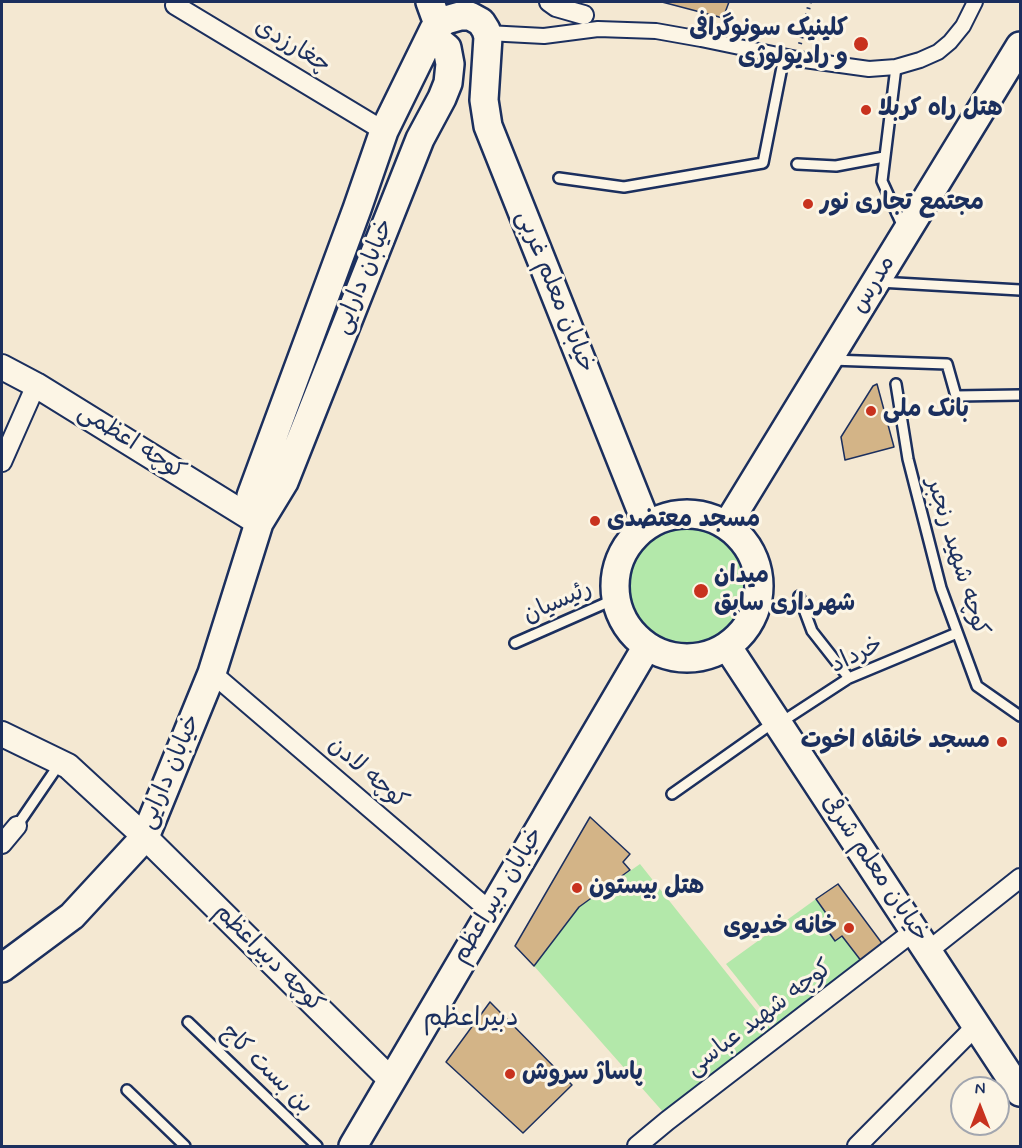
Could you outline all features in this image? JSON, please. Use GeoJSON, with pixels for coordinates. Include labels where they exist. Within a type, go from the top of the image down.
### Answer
{"type":"FeatureCollection","features":[{"type":"Feature","properties":{"kind":"main road","name":"خیابان دارایی"},"geometry":{"type":"LineString","coordinates":[[259,523],[250,496],[390,119],[445,16]]}},
{"type":"Feature","properties":{"kind":"main road","name":"خیابان دارایی"},"geometry":{"type":"LineString","coordinates":[[2,968],[72,916],[145,837],[212,673],[259,523],[284,482],[420,139],[448,83],[450,64],[445,16]]}},
{"type":"Feature","properties":{"kind":"main road"},"geometry":{"type":"LineString","coordinates":[[445,16],[470,16],[481,22],[486,43]]}},
{"type":"Feature","properties":{"kind":"main road","name":"خیابان معلم غربی"},"geometry":{"type":"LineString","coordinates":[[486,43],[484,100],[488,126],[647,525]]}},
{"type":"Feature","properties":{"kind":"main road","name":"مدرس"},"geometry":{"type":"LineString","coordinates":[[727,525],[1020,45]]}},
{"type":"Feature","properties":{"kind":"main road"},"geometry":{"type":"LineString","coordinates":[[390,119],[405,102],[417,105],[427,114],[429,123]]}},
{"type":"Feature","properties":{"kind":"main road"},"geometry":{"type":"LineString","coordinates":[[687,513],[708,516],[727,525],[745,541],[756,562],[760,586],[756,609],[745,630],[727,646],[708,655],[687,658],[666,655],[647,646],[632,634],[621,617],[615,599],[614,578],[620,557],[631,539],[647,525],[666,516],[687,513]]}},
{"type":"Feature","properties":{"kind":"main road","name":"خیابان دبیراعظم"},"geometry":{"type":"LineString","coordinates":[[352,1146],[647,646]]}},
{"type":"Feature","properties":{"kind":"main road","name":"خیابان معلم شرقی"},"geometry":{"type":"LineString","coordinates":[[727,646],[1020,1092]]}},
{"type":"Feature","properties":{"kind":"street"},"geometry":{"type":"LineString","coordinates":[[549,2],[556,7],[585,12]]}},
{"type":"Feature","properties":{"kind":"street"},"geometry":{"type":"LineString","coordinates":[[486,43],[598,29],[656,32],[702,39],[790,58],[869,69],[896,67],[929,56],[950,42],[963,26],[975,2]]}},
{"type":"Feature","properties":{"kind":"street","name":"چغارزدی"},"geometry":{"type":"LineString","coordinates":[[175,5],[390,119]]}},
{"type":"Feature","properties":{"kind":"street","name":"کوچه اعظمی"},"geometry":{"type":"LineString","coordinates":[[2,367],[36,385],[259,523]]}},
{"type":"Feature","properties":{"kind":"street"},"geometry":{"type":"LineString","coordinates":[[2,462],[36,385]]}},
{"type":"Feature","properties":{"kind":"street","name":"کوچه لادن"},"geometry":{"type":"LineString","coordinates":[[212,673],[490,911]]}},
{"type":"Feature","properties":{"kind":"street","name":"کوچه دبیراعظم"},"geometry":{"type":"LineString","coordinates":[[2,734],[68,766],[145,837],[391,1080]]}},
{"type":"Feature","properties":{"kind":"street"},"geometry":{"type":"LineString","coordinates":[[2,844],[17,826]]}},
{"type":"Feature","properties":{"kind":"street","name":"کوچه شهید عباسی"},"geometry":{"type":"LineString","coordinates":[[637,1146],[667,1121],[921,941],[1020,878]]}},
{"type":"Feature","properties":{"kind":"street"},"geometry":{"type":"LineString","coordinates":[[857,1146],[977,1025]]}},
{"type":"Feature","properties":{"kind":"lane"},"geometry":{"type":"LineString","coordinates":[[559,178],[624,187],[763,163],[790,58]]}},
{"type":"Feature","properties":{"kind":"lane"},"geometry":{"type":"LineString","coordinates":[[896,67],[882,181],[906,233]]}},
{"type":"Feature","properties":{"kind":"lane"},"geometry":{"type":"LineString","coordinates":[[797,164],[836,166],[884,157]]}},
{"type":"Feature","properties":{"kind":"lane"},"geometry":{"type":"LineString","coordinates":[[875,282],[1020,290]]}},
{"type":"Feature","properties":{"kind":"lane"},"geometry":{"type":"LineString","coordinates":[[828,360],[947,364],[956,396],[1020,395]]}},
{"type":"Feature","properties":{"kind":"lane","name":"کوچه شهید رنجبر"},"geometry":{"type":"LineString","coordinates":[[896,384],[908,459],[941,588],[957,633],[977,686],[1020,716]]}},
{"type":"Feature","properties":{"kind":"lane"},"geometry":{"type":"LineString","coordinates":[[799,596],[812,631],[849,678]]}},
{"type":"Feature","properties":{"kind":"lane","name":"رئیسیان"},"geometry":{"type":"LineString","coordinates":[[515,642],[615,599]]}},
{"type":"Feature","properties":{"kind":"lane","name":"خرداد"},"geometry":{"type":"LineString","coordinates":[[672,794],[777,722],[849,678],[957,633]]}},
{"type":"Feature","properties":{"kind":"lane"},"geometry":{"type":"LineString","coordinates":[[17,826],[60,763]]}},
{"type":"Feature","properties":{"kind":"lane","name":"بن بست کاج"},"geometry":{"type":"LineString","coordinates":[[188,1022],[317,1146]]}},
{"type":"Feature","properties":{"kind":"lane"},"geometry":{"type":"LineString","coordinates":[[127,1090],[185,1146]]}},
{"type":"Feature","properties":{"kind":"path"},"geometry":{"type":"LineString","coordinates":[[790,58],[810,2]]}},
{"type":"Feature","properties":{"kind":"green space"},"geometry":{"type":"Polygon","coordinates":[[[688,521],[712,526],[733,540],[747,561],[752,585],[747,609],[733,630],[712,644],[688,649],[664,644],[643,630],[629,609],[624,585],[629,561],[643,540],[664,526],[688,521]]]}},
{"type":"Feature","properties":{"kind":"green space"},"geometry":{"type":"Polygon","coordinates":[[[640,864],[772,1030],[664,1113],[534,966],[579,907],[640,864]]]}},
{"type":"Feature","properties":{"kind":"green space"},"geometry":{"type":"Polygon","coordinates":[[[816,899],[828,916],[835,940],[842,936],[862,962],[776,1027],[726,964],[816,899]]]}},
{"type":"Feature","properties":{"kind":"building"},"geometry":{"type":"Polygon","coordinates":[[[662,2],[729,2],[723,18],[662,2]]]}},
{"type":"Feature","properties":{"kind":"building","name":"بانک ملی"},"geometry":{"type":"Polygon","coordinates":[[[877,384],[894,447],[845,460],[841,437],[873,386],[877,384]]]}},
{"type":"Feature","properties":{"kind":"building","name":"هتل بیستون"},"geometry":{"type":"Polygon","coordinates":[[[590,817],[630,854],[623,862],[630,870],[579,907],[534,966],[515,946],[590,817]]]}},
{"type":"Feature","properties":{"kind":"building","name":"خانه خدیوی"},"geometry":{"type":"Polygon","coordinates":[[[838,884],[884,946],[862,962],[842,936],[835,941],[821,921],[828,916],[816,899],[838,884]]]}},
{"type":"Feature","properties":{"kind":"building","name":"پاساژ سروش"},"geometry":{"type":"Polygon","coordinates":[[[490,1002],[572,1085],[523,1133],[446,1062],[490,1002]]]}},
{"type":"Feature","properties":{"kind":"place","name":"کلینیک سونوگرافی و رادیولوژی"},"geometry":{"type":"Point","coordinates":[861,44]}},
{"type":"Feature","properties":{"kind":"place","name":"هتل راه کربلا"},"geometry":{"type":"Point","coordinates":[866,110]}},
{"type":"Feature","properties":{"kind":"place","name":"مجتمع تجاری نور"},"geometry":{"type":"Point","coordinates":[808,204]}},
{"type":"Feature","properties":{"kind":"place","name":"بانک ملی"},"geometry":{"type":"Point","coordinates":[871,411]}},
{"type":"Feature","properties":{"kind":"place","name":"مسجد معتضدی"},"geometry":{"type":"Point","coordinates":[595,521]}},
{"type":"Feature","properties":{"kind":"place","name":"میدان شهرداری سابق"},"geometry":{"type":"Point","coordinates":[701,591]}},
{"type":"Feature","properties":{"kind":"place","name":"مسجد خانقاه اخوت"},"geometry":{"type":"Point","coordinates":[1002,742]}},
{"type":"Feature","properties":{"kind":"place","name":"هتل بیستون"},"geometry":{"type":"Point","coordinates":[577,888]}},
{"type":"Feature","properties":{"kind":"place","name":"خانه خدیوی"},"geometry":{"type":"Point","coordinates":[849,928]}},
{"type":"Feature","properties":{"kind":"place","name":"پاساژ سروش"},"geometry":{"type":"Point","coordinates":[510,1074]}},
{"type":"Feature","properties":{"kind":"district","name":"دبیراعظم"},"geometry":{"type":"Point","coordinates":[471,1020]}}]}
